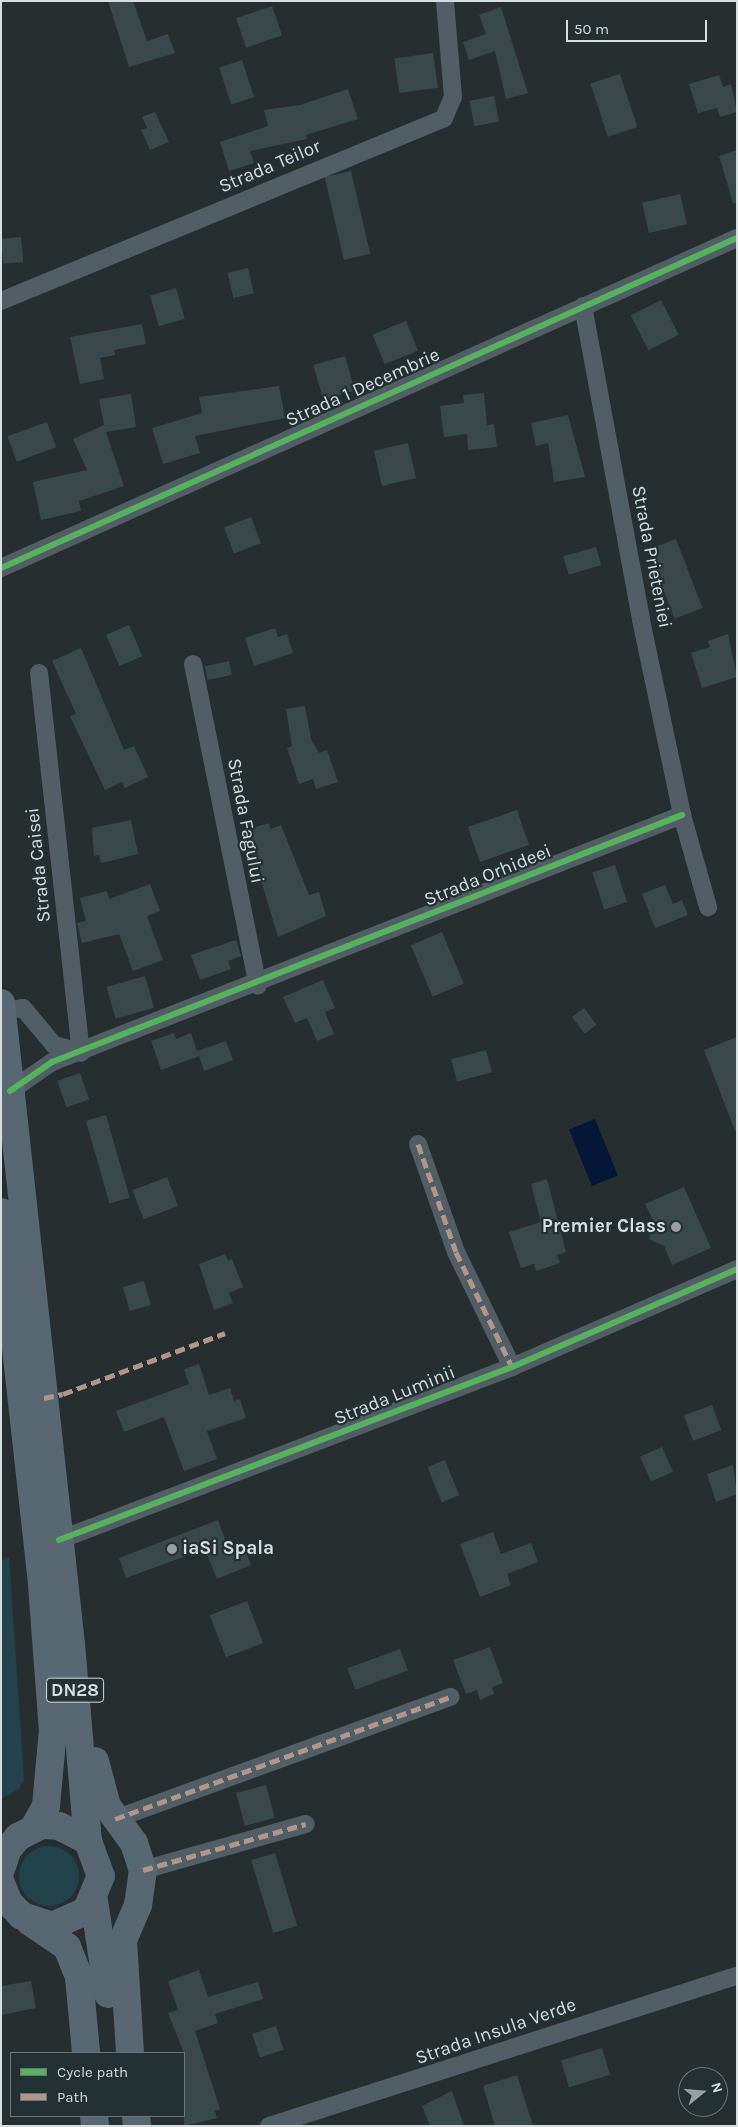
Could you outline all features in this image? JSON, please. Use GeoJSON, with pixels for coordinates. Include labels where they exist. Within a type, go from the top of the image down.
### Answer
{"type":"FeatureCollection","features":[{"type":"Feature","properties":{"kind":"highway","name":"DN28"},"geometry":{"type":"LineString","coordinates":[[2,1007],[71,1644],[88,1841],[101,1876],[94,1901],[113,2052]]}},
{"type":"Feature","properties":{"kind":"highway","name":"DN28"},"geometry":{"type":"LineString","coordinates":[[1,1212],[41,1572],[53,1730],[46,1806],[34,1828],[8,1849],[1,1869]]}},
{"type":"Feature","properties":{"kind":"highway"},"geometry":{"type":"LineString","coordinates":[[71,1644],[82,1678],[101,1787],[116,1819],[134,1843],[143,1870],[138,1905],[123,1941],[130,2052]]}},
{"type":"Feature","properties":{"kind":"highway"},"geometry":{"type":"LineString","coordinates":[[34,1828],[59,1826],[88,1841]]}},
{"type":"Feature","properties":{"kind":"highway"},"geometry":{"type":"LineString","coordinates":[[1,1882],[9,1904],[29,1921],[67,1947],[79,1978],[86,2052]]}},
{"type":"Feature","properties":{"kind":"highway"},"geometry":{"type":"LineString","coordinates":[[29,1921],[66,1924],[94,1901]]}},
{"type":"Feature","properties":{"kind":"street","name":"Strada Teilor"},"geometry":{"type":"LineString","coordinates":[[1,302],[444,118],[453,97],[445,1]]}},
{"type":"Feature","properties":{"kind":"street","name":"Strada 1 Decembrie"},"geometry":{"type":"LineString","coordinates":[[1,568],[737,238]]}},
{"type":"Feature","properties":{"kind":"street","name":"Strada Prieteniei"},"geometry":{"type":"LineString","coordinates":[[583,306],[682,815],[708,907]]}},
{"type":"Feature","properties":{"kind":"street","name":"Strada Fagului"},"geometry":{"type":"LineString","coordinates":[[192,664],[258,985]]}},
{"type":"Feature","properties":{"kind":"street","name":"Strada Caisei"},"geometry":{"type":"LineString","coordinates":[[39,673],[82,1052]]}},
{"type":"Feature","properties":{"kind":"street","name":"Strada Orhideei"},"geometry":{"type":"LineString","coordinates":[[10,1091],[52,1062],[258,985],[682,815]]}},
{"type":"Feature","properties":{"kind":"street"},"geometry":{"type":"LineString","coordinates":[[2,1007],[23,1008],[54,1045],[82,1052]]}},
{"type":"Feature","properties":{"kind":"street"},"geometry":{"type":"LineString","coordinates":[[418,1144],[456,1252],[512,1367]]}},
{"type":"Feature","properties":{"kind":"street","name":"Strada Luminii"},"geometry":{"type":"LineString","coordinates":[[59,1540],[512,1367],[737,1268]]}},
{"type":"Feature","properties":{"kind":"street"},"geometry":{"type":"LineString","coordinates":[[116,1819],[450,1697]]}},
{"type":"Feature","properties":{"kind":"street"},"geometry":{"type":"LineString","coordinates":[[143,1870],[306,1824]]}},
{"type":"Feature","properties":{"kind":"street","name":"Strada Insula Verde"},"geometry":{"type":"LineString","coordinates":[[269,2126],[737,1976]]}},
{"type":"Feature","properties":{"kind":"shaded area"},"geometry":{"type":"Polygon","coordinates":[[[9,1557],[24,1779],[19,1789],[1,1799],[1,1560],[9,1557]]]}},
{"type":"Feature","properties":{"kind":"shaded area"},"geometry":{"type":"Polygon","coordinates":[[[43,1846],[55,1846],[66,1851],[74,1859],[79,1870],[77,1888],[66,1901],[55,1906],[43,1906],[32,1901],[24,1893],[19,1882],[19,1870],[24,1859],[32,1851],[43,1846]]]}},
{"type":"Feature","properties":{"kind":"water"},"geometry":{"type":"Polygon","coordinates":[[[595,1119],[618,1176],[592,1186],[569,1129],[595,1119]]]}},
{"type":"Feature","properties":{"kind":"building"},"geometry":{"type":"Polygon","coordinates":[[[108,1],[133,1],[147,41],[168,34],[175,53],[129,67],[108,1]]]}},
{"type":"Feature","properties":{"kind":"building"},"geometry":{"type":"Polygon","coordinates":[[[272,6],[282,35],[246,48],[236,18],[272,6]]]}},
{"type":"Feature","properties":{"kind":"building"},"geometry":{"type":"Polygon","coordinates":[[[501,7],[528,93],[506,99],[495,51],[469,60],[463,42],[486,34],[479,15],[501,7]]]}},
{"type":"Feature","properties":{"kind":"building"},"geometry":{"type":"Polygon","coordinates":[[[433,53],[438,88],[399,93],[394,58],[433,53]]]}},
{"type":"Feature","properties":{"kind":"building"},"geometry":{"type":"Polygon","coordinates":[[[242,60],[254,97],[231,105],[219,67],[242,60]]]}},
{"type":"Feature","properties":{"kind":"building"},"geometry":{"type":"Polygon","coordinates":[[[620,74],[637,127],[608,137],[591,84],[620,74]]]}},
{"type":"Feature","properties":{"kind":"building"},"geometry":{"type":"Polygon","coordinates":[[[719,75],[723,87],[731,84],[737,112],[720,117],[717,108],[698,113],[689,84],[719,75]]]}},
{"type":"Feature","properties":{"kind":"building"},"geometry":{"type":"Polygon","coordinates":[[[348,89],[358,119],[306,135],[307,139],[250,151],[254,163],[229,171],[220,142],[268,126],[264,110],[300,105],[348,89]]]}},
{"type":"Feature","properties":{"kind":"building"},"geometry":{"type":"Polygon","coordinates":[[[494,96],[499,122],[474,126],[469,101],[494,96]]]}},
{"type":"Feature","properties":{"kind":"building"},"geometry":{"type":"Polygon","coordinates":[[[155,112],[169,142],[150,150],[141,130],[147,128],[142,117],[155,112]]]}},
{"type":"Feature","properties":{"kind":"building"},"geometry":{"type":"Polygon","coordinates":[[[737,150],[737,203],[733,203],[719,156],[737,150]]]}},
{"type":"Feature","properties":{"kind":"building"},"geometry":{"type":"Polygon","coordinates":[[[351,171],[370,254],[344,260],[325,177],[351,171]]]}},
{"type":"Feature","properties":{"kind":"building"},"geometry":{"type":"Polygon","coordinates":[[[680,194],[687,224],[649,233],[642,203],[680,194]]]}},
{"type":"Feature","properties":{"kind":"building"},"geometry":{"type":"Polygon","coordinates":[[[21,237],[23,262],[3,264],[1,239],[21,237]]]}},
{"type":"Feature","properties":{"kind":"building"},"geometry":{"type":"Polygon","coordinates":[[[248,268],[254,293],[233,298],[228,273],[248,268]]]}},
{"type":"Feature","properties":{"kind":"building"},"geometry":{"type":"Polygon","coordinates":[[[176,288],[185,319],[159,326],[150,295],[176,288]]]}},
{"type":"Feature","properties":{"kind":"building"},"geometry":{"type":"Polygon","coordinates":[[[661,300],[679,335],[648,350],[631,315],[661,300]]]}},
{"type":"Feature","properties":{"kind":"building"},"geometry":{"type":"Polygon","coordinates":[[[406,321],[418,351],[385,364],[373,334],[406,321]]]}},
{"type":"Feature","properties":{"kind":"building"},"geometry":{"type":"Polygon","coordinates":[[[142,324],[146,344],[114,350],[115,355],[100,358],[104,379],[80,384],[70,337],[142,324]]]}},
{"type":"Feature","properties":{"kind":"building"},"geometry":{"type":"Polygon","coordinates":[[[345,356],[355,391],[323,400],[313,365],[345,356]]]}},
{"type":"Feature","properties":{"kind":"building"},"geometry":{"type":"Polygon","coordinates":[[[279,386],[285,418],[195,436],[200,453],[163,464],[152,428],[202,413],[199,397],[279,386]]]}},
{"type":"Feature","properties":{"kind":"building"},"geometry":{"type":"Polygon","coordinates":[[[484,393],[487,425],[494,424],[497,447],[468,450],[467,434],[444,437],[440,406],[464,403],[463,395],[484,393]]]}},
{"type":"Feature","properties":{"kind":"building"},"geometry":{"type":"Polygon","coordinates":[[[131,394],[136,427],[106,432],[124,486],[79,501],[81,511],[41,520],[33,482],[87,470],[73,439],[104,425],[99,399],[131,394]]]}},
{"type":"Feature","properties":{"kind":"building"},"geometry":{"type":"Polygon","coordinates":[[[568,415],[585,477],[554,482],[548,443],[536,446],[531,423],[568,415]]]}},
{"type":"Feature","properties":{"kind":"building"},"geometry":{"type":"Polygon","coordinates":[[[47,422],[56,447],[17,462],[8,436],[47,422]]]}},
{"type":"Feature","properties":{"kind":"building"},"geometry":{"type":"Polygon","coordinates":[[[408,443],[416,478],[382,486],[374,451],[408,443]]]}},
{"type":"Feature","properties":{"kind":"building"},"geometry":{"type":"Polygon","coordinates":[[[251,517],[261,543],[234,554],[224,527],[251,517]]]}},
{"type":"Feature","properties":{"kind":"building"},"geometry":{"type":"Polygon","coordinates":[[[676,539],[703,608],[675,619],[648,550],[676,539]]]}},
{"type":"Feature","properties":{"kind":"building"},"geometry":{"type":"Polygon","coordinates":[[[596,547],[601,565],[569,575],[563,556],[596,547]]]}},
{"type":"Feature","properties":{"kind":"building"},"geometry":{"type":"Polygon","coordinates":[[[129,625],[142,656],[119,666],[106,635],[129,625]]]}},
{"type":"Feature","properties":{"kind":"building"},"geometry":{"type":"Polygon","coordinates":[[[275,628],[278,637],[287,634],[293,653],[254,666],[245,638],[275,628]]]}},
{"type":"Feature","properties":{"kind":"building"},"geometry":{"type":"Polygon","coordinates":[[[728,634],[737,677],[702,688],[691,653],[710,647],[708,641],[728,634]]]}},
{"type":"Feature","properties":{"kind":"building"},"geometry":{"type":"Polygon","coordinates":[[[81,648],[124,750],[134,746],[148,777],[125,788],[122,782],[105,790],[70,716],[76,714],[52,661],[81,648]]]}},
{"type":"Feature","properties":{"kind":"building"},"geometry":{"type":"Polygon","coordinates":[[[229,661],[232,675],[207,680],[205,666],[229,661]]]}},
{"type":"Feature","properties":{"kind":"building"},"geometry":{"type":"Polygon","coordinates":[[[305,706],[311,739],[319,753],[327,750],[338,782],[316,789],[313,779],[299,784],[287,748],[292,746],[286,709],[305,706]]]}},
{"type":"Feature","properties":{"kind":"building"},"geometry":{"type":"Polygon","coordinates":[[[517,810],[529,845],[480,862],[468,827],[517,810]]]}},
{"type":"Feature","properties":{"kind":"building"},"geometry":{"type":"Polygon","coordinates":[[[131,820],[138,854],[101,863],[99,855],[94,856],[92,828],[131,820]]]}},
{"type":"Feature","properties":{"kind":"building"},"geometry":{"type":"Polygon","coordinates":[[[269,823],[271,829],[281,825],[309,895],[319,892],[326,916],[278,937],[246,830],[269,823]]]}},
{"type":"Feature","properties":{"kind":"building"},"geometry":{"type":"Polygon","coordinates":[[[615,865],[627,902],[604,910],[592,872],[615,865]]]}},
{"type":"Feature","properties":{"kind":"building"},"geometry":{"type":"Polygon","coordinates":[[[150,884],[160,911],[147,916],[163,960],[133,971],[119,934],[82,943],[77,923],[86,921],[80,898],[107,891],[109,899],[150,884]]]}},
{"type":"Feature","properties":{"kind":"building"},"geometry":{"type":"Polygon","coordinates":[[[665,885],[673,904],[682,900],[688,915],[655,928],[642,894],[665,885]]]}},
{"type":"Feature","properties":{"kind":"building"},"geometry":{"type":"Polygon","coordinates":[[[442,932],[464,984],[433,997],[411,945],[442,932]]]}},
{"type":"Feature","properties":{"kind":"building"},"geometry":{"type":"Polygon","coordinates":[[[236,940],[241,956],[228,961],[231,969],[200,980],[191,955],[236,940]]]}},
{"type":"Feature","properties":{"kind":"building"},"geometry":{"type":"Polygon","coordinates":[[[145,976],[154,1008],[116,1019],[107,987],[145,976]]]}},
{"type":"Feature","properties":{"kind":"building"},"geometry":{"type":"Polygon","coordinates":[[[323,980],[335,1008],[325,1012],[334,1034],[317,1041],[307,1018],[295,1023],[283,997],[323,980]]]}},
{"type":"Feature","properties":{"kind":"building"},"geometry":{"type":"Polygon","coordinates":[[[584,1008],[597,1025],[585,1034],[572,1017],[584,1008]]]}},
{"type":"Feature","properties":{"kind":"building"},"geometry":{"type":"Polygon","coordinates":[[[174,1033],[176,1039],[191,1033],[197,1051],[226,1041],[233,1060],[204,1071],[199,1056],[161,1070],[151,1041],[174,1033]]]}},
{"type":"Feature","properties":{"kind":"building"},"geometry":{"type":"Polygon","coordinates":[[[737,1037],[737,1130],[735,1131],[704,1050],[737,1037]]]}},
{"type":"Feature","properties":{"kind":"building"},"geometry":{"type":"Polygon","coordinates":[[[486,1050],[492,1072],[457,1082],[451,1059],[486,1050]]]}},
{"type":"Feature","properties":{"kind":"building"},"geometry":{"type":"Polygon","coordinates":[[[80,1073],[89,1099],[66,1107],[57,1081],[80,1073]]]}},
{"type":"Feature","properties":{"kind":"building"},"geometry":{"type":"Polygon","coordinates":[[[106,1115],[130,1198],[110,1203],[86,1121],[106,1115]]]}},
{"type":"Feature","properties":{"kind":"building"},"geometry":{"type":"Polygon","coordinates":[[[167,1177],[178,1206],[144,1219],[132,1190],[167,1177]]]}},
{"type":"Feature","properties":{"kind":"building"},"geometry":{"type":"Polygon","coordinates":[[[547,1179],[566,1252],[557,1255],[560,1263],[536,1271],[534,1264],[521,1268],[509,1232],[541,1222],[531,1184],[547,1179]]]}},
{"type":"Feature","properties":{"kind":"building","name":"Premier Class"},"geometry":{"type":"Polygon","coordinates":[[[684,1187],[711,1248],[672,1265],[664,1246],[649,1239],[653,1220],[645,1204],[684,1187]]]}},
{"type":"Feature","properties":{"kind":"building"},"geometry":{"type":"Polygon","coordinates":[[[225,1254],[228,1261],[232,1259],[243,1287],[229,1293],[233,1303],[214,1310],[199,1264],[225,1254]]]}},
{"type":"Feature","properties":{"kind":"building"},"geometry":{"type":"Polygon","coordinates":[[[144,1281],[151,1305],[130,1311],[123,1287],[144,1281]]]}},
{"type":"Feature","properties":{"kind":"building"},"geometry":{"type":"Polygon","coordinates":[[[199,1364],[209,1395],[230,1388],[234,1401],[240,1399],[246,1418],[207,1431],[217,1459],[184,1471],[164,1417],[124,1432],[116,1411],[189,1384],[184,1369],[199,1364]]]}},
{"type":"Feature","properties":{"kind":"building"},"geometry":{"type":"Polygon","coordinates":[[[712,1405],[721,1430],[693,1441],[684,1415],[712,1405]]]}},
{"type":"Feature","properties":{"kind":"building"},"geometry":{"type":"Polygon","coordinates":[[[662,1447],[673,1472],[651,1481],[640,1457],[662,1447]]]}},
{"type":"Feature","properties":{"kind":"building"},"geometry":{"type":"Polygon","coordinates":[[[445,1460],[459,1495],[442,1502],[427,1467],[445,1460]]]}},
{"type":"Feature","properties":{"kind":"building"},"geometry":{"type":"Polygon","coordinates":[[[733,1465],[737,1494],[716,1502],[707,1474],[733,1465]]]}},
{"type":"Feature","properties":{"kind":"building","name":"iaSi Spala"},"geometry":{"type":"Polygon","coordinates":[[[218,1520],[230,1553],[244,1548],[251,1565],[217,1579],[205,1549],[126,1578],[119,1558],[218,1520]]]}},
{"type":"Feature","properties":{"kind":"building"},"geometry":{"type":"Polygon","coordinates":[[[493,1532],[501,1554],[531,1543],[538,1562],[507,1574],[511,1585],[480,1597],[460,1544],[493,1532]]]}},
{"type":"Feature","properties":{"kind":"building"},"geometry":{"type":"Polygon","coordinates":[[[247,1601],[263,1643],[226,1657],[210,1615],[247,1601]]]}},
{"type":"Feature","properties":{"kind":"building"},"geometry":{"type":"Polygon","coordinates":[[[490,1647],[503,1683],[492,1687],[494,1694],[480,1700],[477,1690],[466,1694],[453,1660],[490,1647]]]}},
{"type":"Feature","properties":{"kind":"building"},"geometry":{"type":"Polygon","coordinates":[[[400,1649],[408,1671],[355,1690],[347,1668],[400,1649]]]}},
{"type":"Feature","properties":{"kind":"building"},"geometry":{"type":"Polygon","coordinates":[[[266,1785],[275,1818],[245,1826],[236,1793],[266,1785]]]}},
{"type":"Feature","properties":{"kind":"building"},"geometry":{"type":"Polygon","coordinates":[[[275,1853],[297,1926],[273,1933],[251,1860],[275,1853]]]}},
{"type":"Feature","properties":{"kind":"building"},"geometry":{"type":"Polygon","coordinates":[[[199,1970],[208,1997],[258,1982],[263,1999],[215,2014],[218,2023],[195,2031],[220,2109],[215,2111],[217,2118],[184,2126],[185,2052],[168,2013],[178,2010],[168,1981],[199,1970]]]}},
{"type":"Feature","properties":{"kind":"building"},"geometry":{"type":"Polygon","coordinates":[[[31,1981],[36,2008],[1,2015],[1,1986],[31,1981]]]}},
{"type":"Feature","properties":{"kind":"building"},"geometry":{"type":"Polygon","coordinates":[[[276,2026],[284,2050],[260,2058],[252,2034],[276,2026]]]}},
{"type":"Feature","properties":{"kind":"building"},"geometry":{"type":"Polygon","coordinates":[[[602,2048],[610,2075],[569,2087],[561,2061],[602,2048]]]}},
{"type":"Feature","properties":{"kind":"building"},"geometry":{"type":"Polygon","coordinates":[[[517,2075],[533,2126],[495,2126],[483,2086],[517,2075]]]}},
{"type":"Feature","properties":{"kind":"building"},"geometry":{"type":"Polygon","coordinates":[[[452,2091],[464,2126],[430,2126],[422,2106],[452,2091]]]}},
{"type":"Feature","properties":{"kind":"marked path"},"geometry":{"type":"LineString","coordinates":[[418,1144],[456,1252],[512,1367]]}},
{"type":"Feature","properties":{"kind":"marked path"},"geometry":{"type":"LineString","coordinates":[[44,1398],[63,1394],[225,1333]]}},
{"type":"Feature","properties":{"kind":"marked path"},"geometry":{"type":"LineString","coordinates":[[115,1819],[450,1697]]}},
{"type":"Feature","properties":{"kind":"marked path"},"geometry":{"type":"LineString","coordinates":[[143,1870],[306,1824]]}},
{"type":"Feature","properties":{"kind":"cycle path"},"geometry":{"type":"LineString","coordinates":[[1,568],[737,238]]}},
{"type":"Feature","properties":{"kind":"cycle path"},"geometry":{"type":"LineString","coordinates":[[10,1091],[52,1062],[682,815]]}},
{"type":"Feature","properties":{"kind":"cycle path"},"geometry":{"type":"LineString","coordinates":[[59,1540],[512,1367],[737,1269]]}},
{"type":"Feature","properties":{"kind":"place","name":"Premier Class"},"geometry":{"type":"Point","coordinates":[676,1227]}},
{"type":"Feature","properties":{"kind":"place","name":"iaSi Spala"},"geometry":{"type":"Point","coordinates":[172,1549]}}]}
